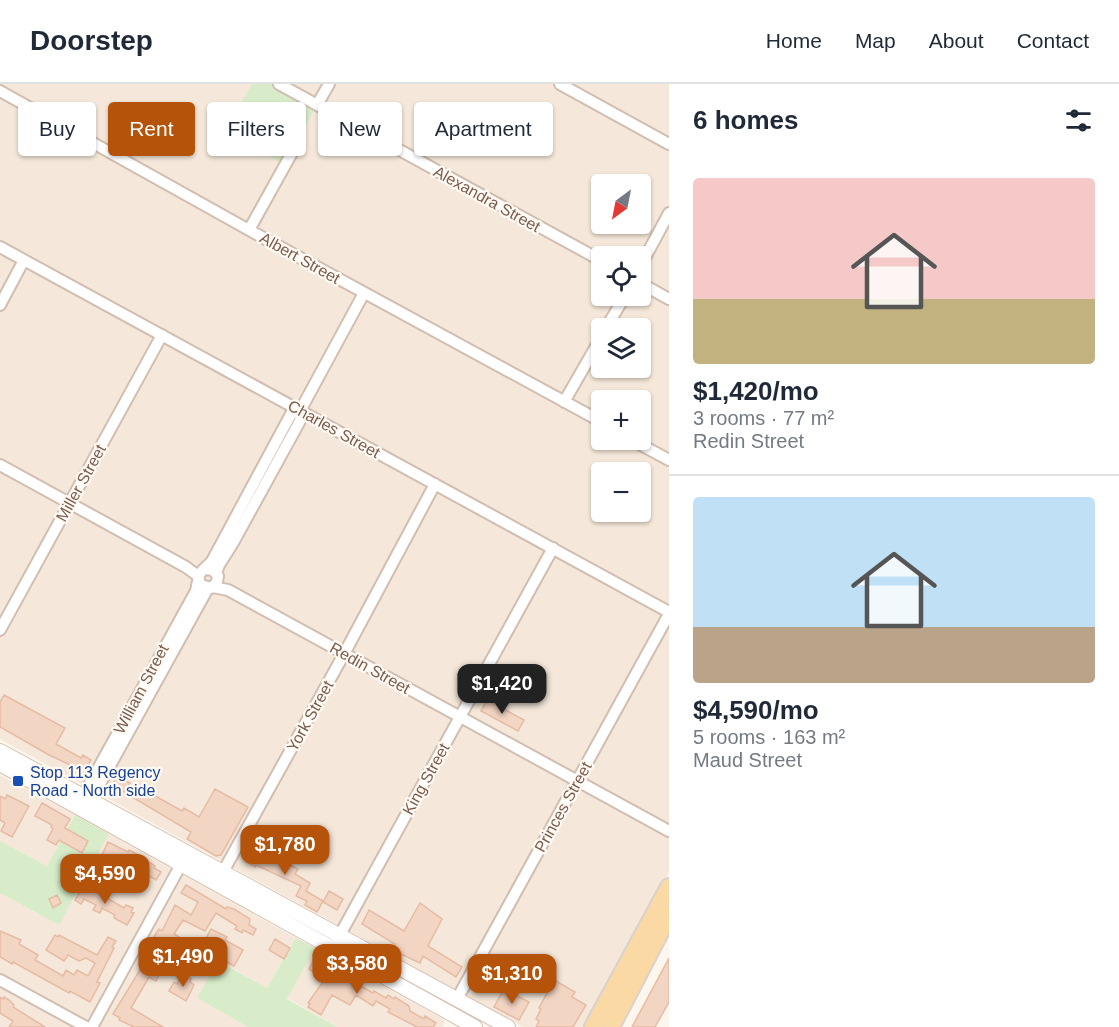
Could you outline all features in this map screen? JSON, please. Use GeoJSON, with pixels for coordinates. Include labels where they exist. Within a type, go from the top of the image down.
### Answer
{"type":"FeatureCollection","features":[{"type":"Feature","properties":{"kind":"main road"},"geometry":{"type":"LineString","coordinates":[[0,751],[87,798],[184,858]]}},
{"type":"Feature","properties":{"kind":"main road"},"geometry":{"type":"LineString","coordinates":[[0,764],[184,858],[336,941],[457,999],[508,1027]]}},
{"type":"Feature","properties":{"kind":"main road"},"geometry":{"type":"LineString","coordinates":[[592,1027],[669,887]]}},
{"type":"Feature","properties":{"kind":"main road"},"geometry":{"type":"LineString","coordinates":[[611,1027],[669,915]]}},
{"type":"Feature","properties":{"kind":"main road"},"geometry":{"type":"LineString","coordinates":[[336,941],[455,1022],[475,1027]]}},
{"type":"Feature","properties":{"kind":"street","name":"Alexandra Street"},"geometry":{"type":"LineString","coordinates":[[279,84],[591,255]]}},
{"type":"Feature","properties":{"kind":"street"},"geometry":{"type":"LineString","coordinates":[[317,105],[329,84]]}},
{"type":"Feature","properties":{"kind":"street"},"geometry":{"type":"LineString","coordinates":[[560,84],[669,144]]}},
{"type":"Feature","properties":{"kind":"street","name":"Albert Street"},"geometry":{"type":"LineString","coordinates":[[0,91],[591,416]]}},
{"type":"Feature","properties":{"kind":"street"},"geometry":{"type":"LineString","coordinates":[[249,230],[290,156]]}},
{"type":"Feature","properties":{"kind":"street"},"geometry":{"type":"LineString","coordinates":[[651,247],[669,213]]}},
{"type":"Feature","properties":{"kind":"street","name":"Charles Street"},"geometry":{"type":"LineString","coordinates":[[0,247],[669,613]]}},
{"type":"Feature","properties":{"kind":"street"},"geometry":{"type":"LineString","coordinates":[[0,305],[24,260]]}},
{"type":"Feature","properties":{"kind":"street"},"geometry":{"type":"LineString","coordinates":[[651,289],[669,299]]}},
{"type":"Feature","properties":{"kind":"street","name":"William Street"},"geometry":{"type":"LineString","coordinates":[[87,798],[214,582],[219,565],[301,419],[300,411],[364,293]]}},
{"type":"Feature","properties":{"kind":"street","name":"Miller Street"},"geometry":{"type":"LineString","coordinates":[[0,630],[162,335]]}},
{"type":"Feature","properties":{"kind":"street"},"geometry":{"type":"LineString","coordinates":[[564,402],[591,355]]}},
{"type":"Feature","properties":{"kind":"street","name":"William Street"},"geometry":{"type":"LineString","coordinates":[[87,798],[196,591],[201,574],[212,561],[291,414],[300,411]]}},
{"type":"Feature","properties":{"kind":"street"},"geometry":{"type":"LineString","coordinates":[[650,450],[669,460]]}},
{"type":"Feature","properties":{"kind":"street"},"geometry":{"type":"LineString","coordinates":[[0,465],[186,567],[201,574],[213,570],[214,582]]}},
{"type":"Feature","properties":{"kind":"street","name":"York Street"},"geometry":{"type":"LineString","coordinates":[[220,878],[435,484]]}},
{"type":"Feature","properties":{"kind":"street","name":"King Street"},"geometry":{"type":"LineString","coordinates":[[336,941],[553,549]]}},
{"type":"Feature","properties":{"kind":"street","name":"Redin Street"},"geometry":{"type":"LineString","coordinates":[[201,574],[202,586],[214,582],[669,831]]}},
{"type":"Feature","properties":{"kind":"street","name":"Princes Street"},"geometry":{"type":"LineString","coordinates":[[457,999],[669,613]]}},
{"type":"Feature","properties":{"kind":"street"},"geometry":{"type":"LineString","coordinates":[[92,1027],[184,858]]}},
{"type":"Feature","properties":{"kind":"street"},"geometry":{"type":"LineString","coordinates":[[0,980],[86,1027]]}},
{"type":"Feature","properties":{"kind":"shaded area"},"geometry":{"type":"Polygon","coordinates":[[[0,84],[669,84],[669,872],[584,1027],[523,1027],[0,739],[0,84]]]}},
{"type":"Feature","properties":{"kind":"shaded area"},"geometry":{"type":"Polygon","coordinates":[[[0,775],[75,815],[47,866],[0,841],[0,775]]]}},
{"type":"Feature","properties":{"kind":"shaded area"},"geometry":{"type":"Polygon","coordinates":[[[109,834],[173,870],[86,1027],[0,1027],[0,893],[59,925],[109,834]]]}},
{"type":"Feature","properties":{"kind":"shaded area"},"geometry":{"type":"Polygon","coordinates":[[[181,874],[296,938],[267,988],[219,961],[197,998],[248,1027],[100,1027],[181,874]]]}},
{"type":"Feature","properties":{"kind":"shaded area"},"geometry":{"type":"Polygon","coordinates":[[[315,948],[443,1019],[445,1023],[443,1027],[337,1027],[287,998],[315,948]]]}},
{"type":"Feature","properties":{"kind":"green space"},"geometry":{"type":"Polygon","coordinates":[[[252,84],[279,84],[317,105],[306,126],[306,102],[242,102],[252,84]]]}},
{"type":"Feature","properties":{"kind":"green space"},"geometry":{"type":"Polygon","coordinates":[[[269,156],[290,156],[285,165],[269,156]]]}},
{"type":"Feature","properties":{"kind":"green space"},"geometry":{"type":"Polygon","coordinates":[[[75,815],[109,834],[59,925],[0,893],[0,841],[47,866],[75,815]]]}},
{"type":"Feature","properties":{"kind":"green space"},"geometry":{"type":"Polygon","coordinates":[[[296,938],[315,948],[287,999],[337,1027],[248,1027],[197,998],[218,961],[267,988],[296,938]]]}},
{"type":"Feature","properties":{"kind":"building"},"geometry":{"type":"Polygon","coordinates":[[[4,695],[65,728],[56,744],[81,758],[83,755],[91,760],[85,770],[49,755],[0,727],[0,702],[4,695]]]}},
{"type":"Feature","properties":{"kind":"building"},"geometry":{"type":"Polygon","coordinates":[[[487,700],[524,720],[518,731],[481,711],[487,700]]]}},
{"type":"Feature","properties":{"kind":"building"},"geometry":{"type":"Polygon","coordinates":[[[117,776],[148,796],[150,793],[182,811],[184,808],[199,817],[215,789],[248,807],[221,855],[216,856],[187,839],[191,832],[112,785],[117,776]]]}},
{"type":"Feature","properties":{"kind":"building"},"geometry":{"type":"Polygon","coordinates":[[[7,795],[29,806],[12,837],[1,831],[5,823],[0,820],[0,796],[5,799],[7,795]]]}},
{"type":"Feature","properties":{"kind":"building"},"geometry":{"type":"Polygon","coordinates":[[[42,803],[70,819],[65,828],[88,841],[82,853],[59,840],[56,845],[47,840],[53,829],[52,825],[35,816],[42,803]]]}},
{"type":"Feature","properties":{"kind":"building"},"geometry":{"type":"Polygon","coordinates":[[[108,842],[148,860],[155,866],[154,868],[161,872],[156,880],[122,860],[120,864],[102,855],[108,842]]]}},
{"type":"Feature","properties":{"kind":"building"},"geometry":{"type":"Polygon","coordinates":[[[249,847],[284,866],[286,863],[298,869],[295,874],[310,883],[306,891],[323,901],[317,912],[305,905],[307,901],[296,896],[301,886],[249,863],[252,858],[245,854],[249,847]]]}},
{"type":"Feature","properties":{"kind":"building"},"geometry":{"type":"Polygon","coordinates":[[[84,885],[124,908],[126,905],[133,908],[131,912],[134,913],[127,925],[102,908],[100,913],[93,910],[96,905],[84,899],[81,904],[75,900],[84,885]]]}},
{"type":"Feature","properties":{"kind":"building"},"geometry":{"type":"Polygon","coordinates":[[[186,885],[226,909],[227,907],[234,909],[250,919],[249,925],[256,929],[253,935],[235,929],[237,926],[216,913],[205,931],[183,920],[174,934],[179,937],[171,949],[153,938],[159,929],[162,931],[175,905],[191,915],[198,902],[181,893],[186,885]]]}},
{"type":"Feature","properties":{"kind":"building"},"geometry":{"type":"Polygon","coordinates":[[[329,891],[343,899],[337,910],[323,902],[329,891]]]}},
{"type":"Feature","properties":{"kind":"building"},"geometry":{"type":"Polygon","coordinates":[[[57,895],[61,903],[53,908],[49,899],[57,895]]]}},
{"type":"Feature","properties":{"kind":"building"},"geometry":{"type":"Polygon","coordinates":[[[420,903],[442,919],[428,946],[462,967],[456,977],[423,956],[420,963],[392,950],[395,944],[362,924],[369,910],[404,931],[420,903]]]}},
{"type":"Feature","properties":{"kind":"building"},"geometry":{"type":"Polygon","coordinates":[[[211,929],[227,937],[225,940],[243,950],[234,966],[220,958],[223,953],[204,942],[211,929]]]}},
{"type":"Feature","properties":{"kind":"building"},"geometry":{"type":"Polygon","coordinates":[[[0,931],[21,940],[19,944],[38,955],[35,960],[63,976],[66,970],[74,975],[77,970],[88,976],[95,963],[86,958],[79,961],[68,955],[64,961],[46,950],[55,935],[97,955],[108,937],[116,941],[90,1002],[0,957],[0,931]]]}},
{"type":"Feature","properties":{"kind":"building"},"geometry":{"type":"Polygon","coordinates":[[[275,939],[290,948],[284,959],[269,950],[275,939]]]}},
{"type":"Feature","properties":{"kind":"building"},"geometry":{"type":"Polygon","coordinates":[[[669,958],[669,1002],[655,1027],[632,1027],[669,958]]]}},
{"type":"Feature","properties":{"kind":"building"},"geometry":{"type":"Polygon","coordinates":[[[314,960],[320,964],[322,961],[328,965],[331,964],[341,970],[339,974],[373,993],[374,991],[386,998],[388,995],[394,999],[395,997],[409,1006],[410,1011],[436,1023],[433,1027],[417,1027],[388,1012],[390,1009],[376,1001],[373,1006],[356,995],[350,1005],[332,995],[321,1015],[308,1007],[310,1004],[308,1003],[325,979],[309,969],[314,960]]]}},
{"type":"Feature","properties":{"kind":"building"},"geometry":{"type":"Polygon","coordinates":[[[151,963],[162,969],[156,981],[149,977],[131,1008],[163,1027],[134,1027],[119,1020],[120,1018],[113,1014],[143,965],[148,969],[151,963]]]}},
{"type":"Feature","properties":{"kind":"building"},"geometry":{"type":"Polygon","coordinates":[[[185,975],[194,985],[186,1001],[169,991],[174,982],[177,984],[185,975]]]}},
{"type":"Feature","properties":{"kind":"building"},"geometry":{"type":"Polygon","coordinates":[[[554,980],[575,992],[572,997],[586,1005],[573,1027],[536,1027],[539,1021],[536,1019],[541,1009],[539,1008],[554,980]]]}},
{"type":"Feature","properties":{"kind":"building"},"geometry":{"type":"Polygon","coordinates":[[[504,989],[529,1002],[519,1020],[494,1007],[504,989]]]}},
{"type":"Feature","properties":{"kind":"building"},"geometry":{"type":"Polygon","coordinates":[[[0,997],[9,1000],[14,1005],[13,1007],[45,1027],[9,1027],[13,1021],[0,1013],[0,997]]]}},
{"type":"Feature","properties":{"kind":"place","name":"Stop 113 Regency Road - North side"},"geometry":{"type":"Point","coordinates":[18,781]}}]}
